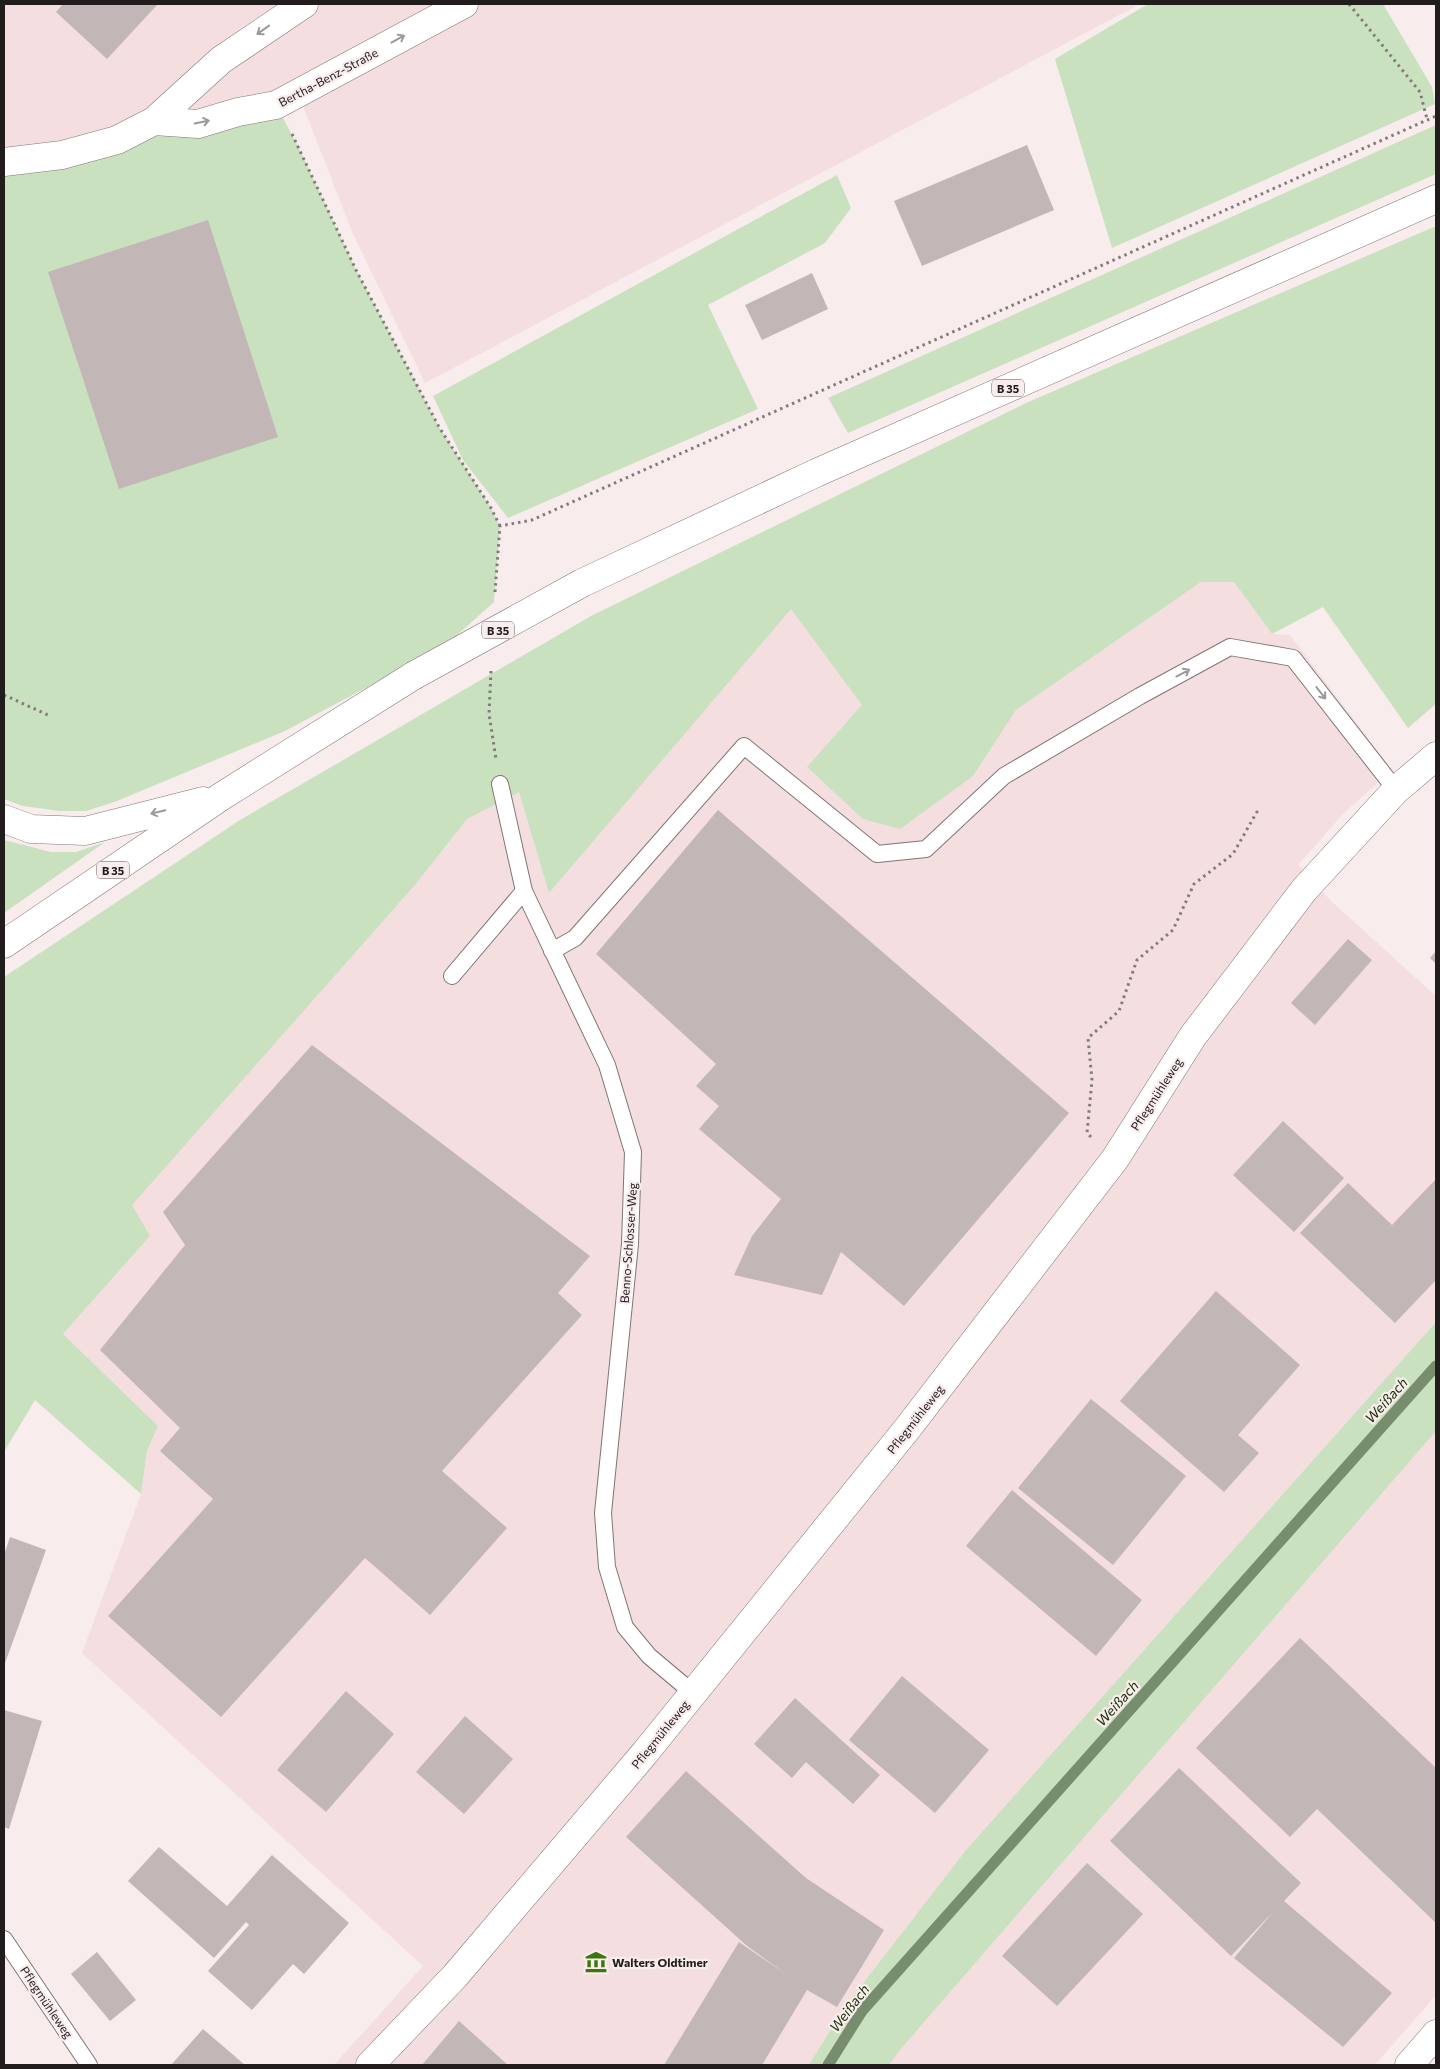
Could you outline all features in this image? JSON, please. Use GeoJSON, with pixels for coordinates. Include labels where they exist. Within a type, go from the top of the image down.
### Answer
{"type":"FeatureCollection","features":[{"type":"Feature","properties":{"kind":"street"},"geometry":{"type":"LineString","coordinates":[[4,162],[62,155],[117,140],[154,121],[220,60],[278,19],[304,4]]}},
{"type":"Feature","properties":{"kind":"street","name":"Bertha-Benz-Straße"},"geometry":{"type":"LineString","coordinates":[[154,121],[198,124],[238,112],[276,105],[464,4]]}},
{"type":"Feature","properties":{"kind":"street","name":"B 35"},"geometry":{"type":"LineString","coordinates":[[4,944],[222,796],[413,676],[582,583],[816,473],[1436,199]]}},
{"type":"Feature","properties":{"kind":"street","name":"Pflegmühleweg"},"geometry":{"type":"LineString","coordinates":[[370,2065],[456,1976],[694,1693],[907,1430],[1115,1159],[1193,1036],[1304,890],[1396,790],[1436,756]]}},
{"type":"Feature","properties":{"kind":"street"},"geometry":{"type":"LineString","coordinates":[[4,819],[31,829],[85,831],[222,796]]}},
{"type":"Feature","properties":{"kind":"street"},"geometry":{"type":"LineString","coordinates":[[1409,2065],[1436,2034]]}},
{"type":"Feature","properties":{"kind":"lane"},"geometry":{"type":"LineString","coordinates":[[552,951],[575,938],[744,746],[877,854],[926,849],[1004,776],[1140,696],[1230,647],[1293,658],[1396,790]]}},
{"type":"Feature","properties":{"kind":"lane","name":"Benno-Schlosser-Weg"},"geometry":{"type":"LineString","coordinates":[[500,784],[524,890],[607,1065],[633,1152],[630,1244],[604,1513],[608,1567],[625,1627],[649,1656],[694,1693]]}},
{"type":"Feature","properties":{"kind":"lane"},"geometry":{"type":"LineString","coordinates":[[452,976],[524,890]]}},
{"type":"Feature","properties":{"kind":"lane","name":"Pflegmühleweg"},"geometry":{"type":"LineString","coordinates":[[4,1939],[89,2065]]}},
{"type":"Feature","properties":{"kind":"path"},"geometry":{"type":"LineString","coordinates":[[1349,4],[1420,92],[1427,120]]}},
{"type":"Feature","properties":{"kind":"path"},"geometry":{"type":"LineString","coordinates":[[276,105],[297,144],[356,270],[434,418],[469,478],[491,508],[500,526],[494,602]]}},
{"type":"Feature","properties":{"kind":"path"},"geometry":{"type":"LineString","coordinates":[[500,526],[532,520],[1436,116]]}},
{"type":"Feature","properties":{"kind":"path"},"geometry":{"type":"LineString","coordinates":[[491,669],[489,714],[500,784]]}},
{"type":"Feature","properties":{"kind":"path"},"geometry":{"type":"LineString","coordinates":[[4,694],[48,715]]}},
{"type":"Feature","properties":{"kind":"path"},"geometry":{"type":"LineString","coordinates":[[1115,1159],[1087,1133],[1092,1080],[1088,1038],[1119,1011],[1137,960],[1173,930],[1194,884],[1233,854],[1258,810]]}},
{"type":"Feature","properties":{"kind":"shaded area"},"geometry":{"type":"Polygon","coordinates":[[[4,4],[1140,4],[425,383],[353,234],[294,83],[198,124],[4,162],[4,4]]]}},
{"type":"Feature","properties":{"kind":"shaded area"},"geometry":{"type":"Polygon","coordinates":[[[1201,582],[1234,582],[1272,634],[1290,635],[1392,770],[1343,814],[1298,865],[1331,901],[1436,996],[1436,1322],[966,1850],[844,2008],[809,2065],[334,2065],[423,1966],[82,1653],[141,1494],[147,1451],[158,1426],[63,1334],[150,1236],[131,1205],[415,885],[467,819],[519,791],[549,892],[791,608],[863,705],[973,776],[1016,710],[1201,582]]]}},
{"type":"Feature","properties":{"kind":"shaded area"},"geometry":{"type":"Polygon","coordinates":[[[1436,1431],[1436,1995],[1375,2065],[889,2065],[900,2050],[1436,1431]]]}},
{"type":"Feature","properties":{"kind":"green space"},"geometry":{"type":"Polygon","coordinates":[[[1148,4],[1383,4],[1432,87],[1435,104],[1112,248],[1055,59],[1148,4]]]}},
{"type":"Feature","properties":{"kind":"green space"},"geometry":{"type":"Polygon","coordinates":[[[276,105],[297,144],[356,270],[439,427],[491,508],[500,526],[494,602],[446,645],[285,731],[117,801],[86,811],[60,811],[23,806],[4,799],[4,162],[276,105]]]}},
{"type":"Feature","properties":{"kind":"green space"},"geometry":{"type":"Polygon","coordinates":[[[1436,125],[1436,174],[848,433],[828,398],[1436,125]]]}},
{"type":"Feature","properties":{"kind":"green space"},"geometry":{"type":"Polygon","coordinates":[[[837,175],[851,208],[825,243],[708,305],[758,409],[508,518],[463,460],[433,396],[837,175]]]}},
{"type":"Feature","properties":{"kind":"green space"},"geometry":{"type":"Polygon","coordinates":[[[1436,226],[1436,704],[1408,728],[1323,607],[1272,634],[1234,582],[1201,582],[1016,710],[973,776],[900,829],[863,819],[807,767],[862,705],[791,609],[549,893],[519,792],[467,819],[415,885],[132,1205],[150,1236],[63,1334],[158,1426],[147,1451],[141,1494],[35,1400],[4,1452],[4,977],[240,820],[591,616],[1026,403],[1436,226]]]}},
{"type":"Feature","properties":{"kind":"green space"},"geometry":{"type":"Polygon","coordinates":[[[4,840],[51,852],[76,852],[105,842],[4,913],[4,840]]]}},
{"type":"Feature","properties":{"kind":"green space"},"geometry":{"type":"Polygon","coordinates":[[[1436,1322],[1436,1431],[889,2065],[809,2065],[844,2008],[966,1850],[1436,1322]]]}},
{"type":"Feature","properties":{"kind":"building"},"geometry":{"type":"Polygon","coordinates":[[[63,4],[158,4],[107,59],[56,12],[63,4]]]}},
{"type":"Feature","properties":{"kind":"building"},"geometry":{"type":"Polygon","coordinates":[[[1027,145],[1054,210],[922,266],[894,201],[1027,145]]]}},
{"type":"Feature","properties":{"kind":"building"},"geometry":{"type":"Polygon","coordinates":[[[208,220],[278,437],[119,489],[48,272],[208,220]]]}},
{"type":"Feature","properties":{"kind":"building"},"geometry":{"type":"Polygon","coordinates":[[[812,273],[828,309],[762,340],[745,305],[812,273]]]}},
{"type":"Feature","properties":{"kind":"building"},"geometry":{"type":"Polygon","coordinates":[[[718,810],[1069,1113],[904,1306],[841,1252],[822,1295],[734,1275],[752,1236],[781,1199],[699,1129],[719,1106],[696,1086],[716,1064],[596,954],[718,810]]]}},
{"type":"Feature","properties":{"kind":"building"},"geometry":{"type":"Polygon","coordinates":[[[1348,939],[1372,960],[1315,1025],[1291,1003],[1348,939]]]}},
{"type":"Feature","properties":{"kind":"building"},"geometry":{"type":"Polygon","coordinates":[[[1436,951],[1436,964],[1430,958],[1436,951]]]}},
{"type":"Feature","properties":{"kind":"building"},"geometry":{"type":"Polygon","coordinates":[[[312,1045],[590,1256],[558,1293],[582,1315],[442,1471],[507,1528],[430,1615],[365,1558],[221,1717],[108,1616],[213,1499],[160,1451],[180,1428],[100,1350],[185,1245],[163,1212],[312,1045]]]}},
{"type":"Feature","properties":{"kind":"building"},"geometry":{"type":"Polygon","coordinates":[[[1283,1121],[1344,1178],[1294,1232],[1233,1175],[1283,1121]]]}},
{"type":"Feature","properties":{"kind":"building"},"geometry":{"type":"Polygon","coordinates":[[[1436,1179],[1436,1280],[1395,1323],[1300,1233],[1348,1183],[1392,1225],[1436,1179]]]}},
{"type":"Feature","properties":{"kind":"building"},"geometry":{"type":"Polygon","coordinates":[[[1216,1291],[1300,1365],[1238,1435],[1259,1453],[1224,1492],[1120,1401],[1216,1291]]]}},
{"type":"Feature","properties":{"kind":"building"},"geometry":{"type":"Polygon","coordinates":[[[1091,1399],[1186,1476],[1113,1565],[1018,1488],[1091,1399]]]}},
{"type":"Feature","properties":{"kind":"building"},"geometry":{"type":"Polygon","coordinates":[[[1012,1490],[1142,1600],[1096,1656],[966,1546],[1012,1490]]]}},
{"type":"Feature","properties":{"kind":"building"},"geometry":{"type":"Polygon","coordinates":[[[10,1537],[46,1550],[4,1666],[4,1555],[10,1537]]]}},
{"type":"Feature","properties":{"kind":"building"},"geometry":{"type":"Polygon","coordinates":[[[1300,1638],[1436,1768],[1436,1923],[1317,1809],[1290,1837],[1196,1748],[1300,1638]]]}},
{"type":"Feature","properties":{"kind":"building"},"geometry":{"type":"Polygon","coordinates":[[[902,1676],[989,1750],[935,1813],[849,1740],[902,1676]]]}},
{"type":"Feature","properties":{"kind":"building"},"geometry":{"type":"Polygon","coordinates":[[[346,1691],[394,1734],[326,1812],[277,1770],[346,1691]]]}},
{"type":"Feature","properties":{"kind":"building"},"geometry":{"type":"Polygon","coordinates":[[[795,1698],[880,1775],[853,1804],[806,1762],[792,1778],[754,1744],[795,1698]]]}},
{"type":"Feature","properties":{"kind":"building"},"geometry":{"type":"Polygon","coordinates":[[[4,1710],[42,1721],[9,1829],[4,1827],[4,1710]]]}},
{"type":"Feature","properties":{"kind":"building"},"geometry":{"type":"Polygon","coordinates":[[[465,1716],[513,1759],[464,1814],[416,1772],[465,1716]]]}},
{"type":"Feature","properties":{"kind":"building"},"geometry":{"type":"Polygon","coordinates":[[[1179,1768],[1301,1883],[1284,1901],[1392,1993],[1343,2047],[1234,1958],[1274,1911],[1231,1956],[1110,1841],[1179,1768]]]}},
{"type":"Feature","properties":{"kind":"building"},"geometry":{"type":"Polygon","coordinates":[[[686,1771],[806,1878],[884,1930],[837,2007],[807,1990],[762,2065],[664,2065],[739,1942],[787,1975],[746,1945],[626,1837],[686,1771]]]}},
{"type":"Feature","properties":{"kind":"building"},"geometry":{"type":"Polygon","coordinates":[[[159,1847],[227,1906],[272,1855],[349,1923],[304,1974],[293,1964],[252,2010],[208,1971],[249,1925],[246,1922],[214,1958],[128,1881],[159,1847]]]}},
{"type":"Feature","properties":{"kind":"building"},"geometry":{"type":"Polygon","coordinates":[[[1087,1863],[1143,1914],[1057,2006],[1002,1956],[1087,1863]]]}},
{"type":"Feature","properties":{"kind":"building"},"geometry":{"type":"Polygon","coordinates":[[[97,1952],[136,2000],[110,2021],[71,1974],[97,1952]]]}},
{"type":"Feature","properties":{"kind":"building"},"geometry":{"type":"Polygon","coordinates":[[[459,2021],[508,2065],[422,2065],[459,2021]]]}},
{"type":"Feature","properties":{"kind":"building"},"geometry":{"type":"Polygon","coordinates":[[[203,2029],[245,2065],[171,2065],[203,2029]]]}},
{"type":"Feature","properties":{"kind":"waterway","name":"Weißach"},"geometry":{"type":"LineString","coordinates":[[828,2065],[862,2011],[1436,1366]]}},
{"type":"Feature","properties":{"kind":"place","name":"Walters Oldtimer"},"geometry":{"type":"Point","coordinates":[596,1962]}}]}
